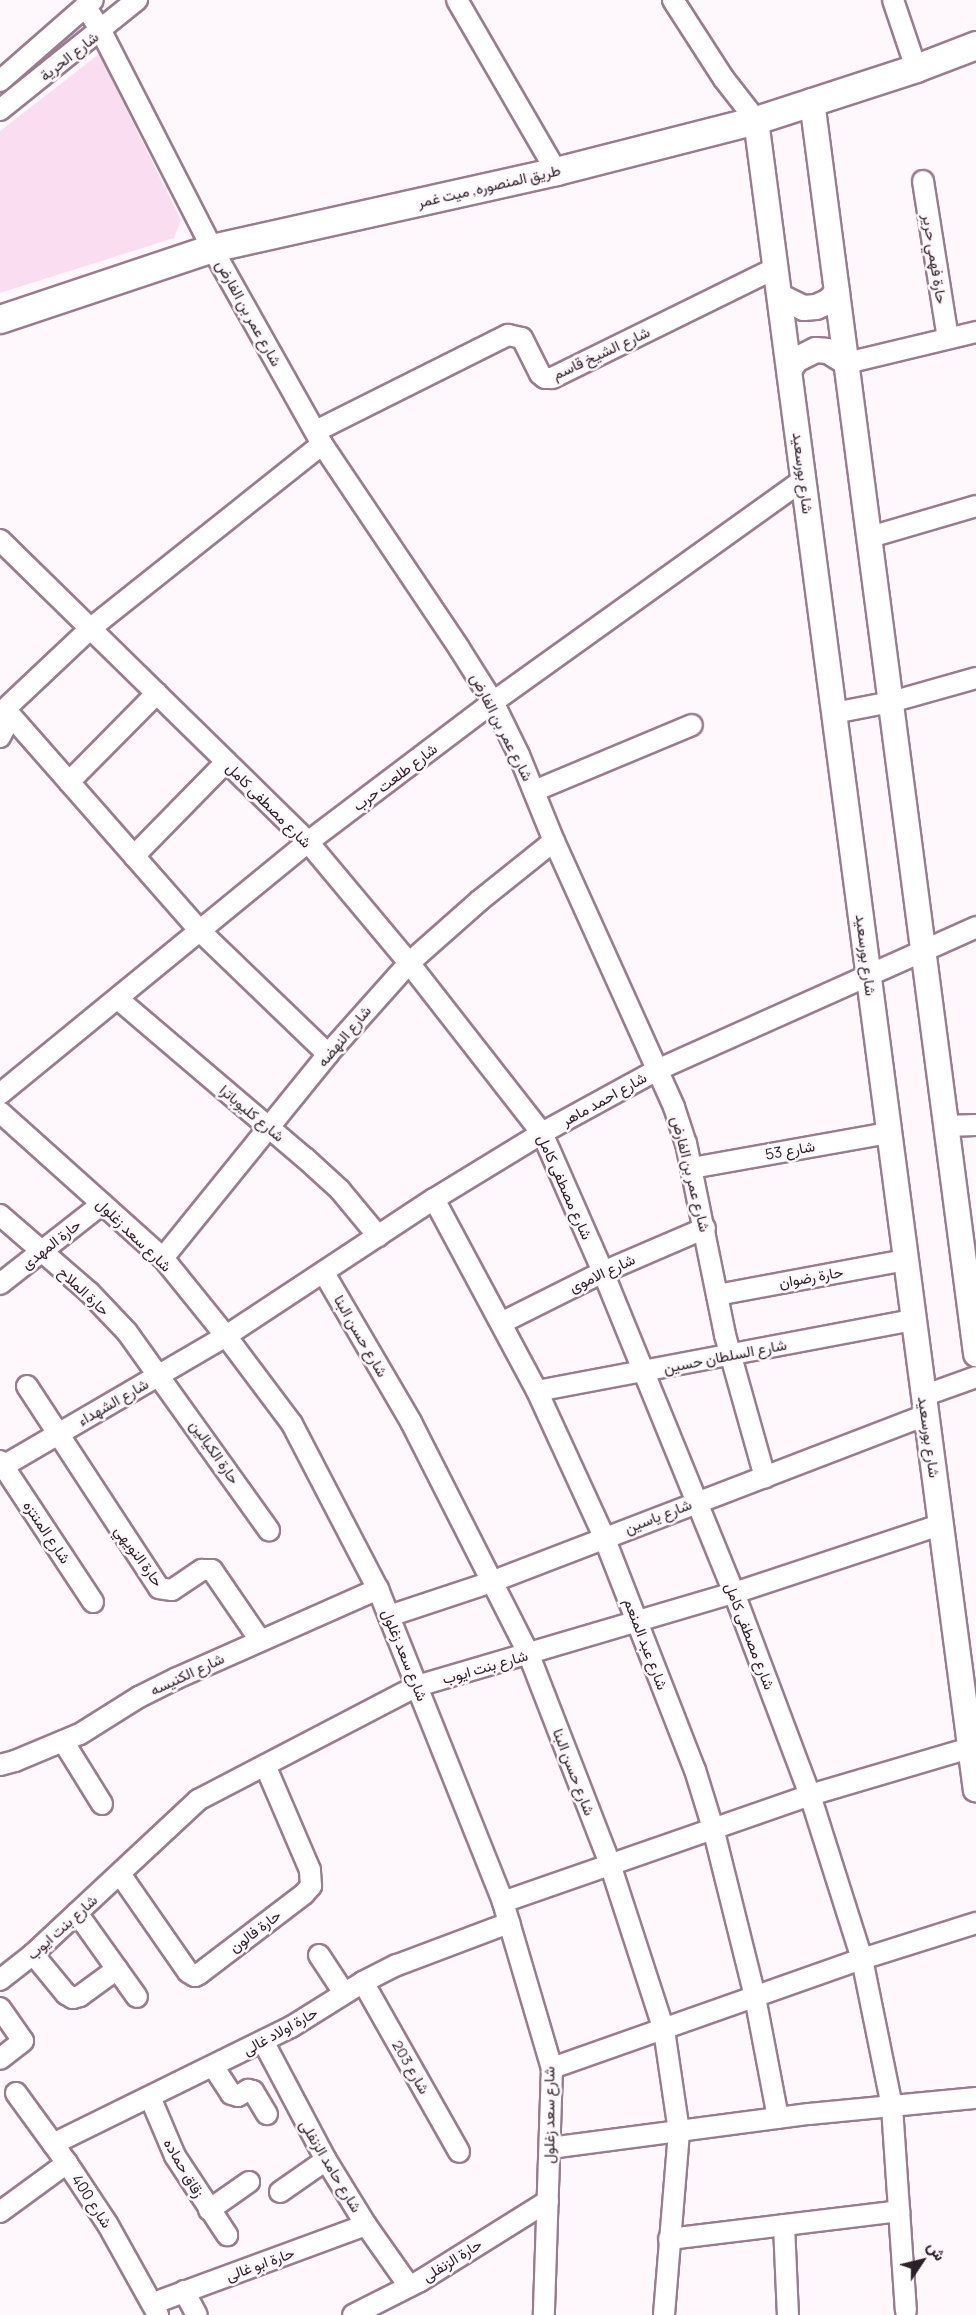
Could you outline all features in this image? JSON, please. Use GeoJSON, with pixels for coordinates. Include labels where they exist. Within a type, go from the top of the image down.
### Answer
{"type":"FeatureCollection","features":[{"type":"Feature","properties":{"kind":"main road","name":"طريق المنصوره, ميت غمر"},"geometry":{"type":"LineString","coordinates":[[0,320],[212,248],[556,171],[756,120],[916,68],[976,45]]}},
{"type":"Feature","properties":{"kind":"street","name":"شارع الحرية"},"geometry":{"type":"LineString","coordinates":[[0,110],[137,0]]}},
{"type":"Feature","properties":{"kind":"street"},"geometry":{"type":"LineString","coordinates":[[457,0],[556,171]]}},
{"type":"Feature","properties":{"kind":"street"},"geometry":{"type":"LineString","coordinates":[[674,0],[724,79],[756,120]]}},
{"type":"Feature","properties":{"kind":"street"},"geometry":{"type":"LineString","coordinates":[[893,0],[916,68]]}},
{"type":"Feature","properties":{"kind":"street","name":"شارع الحرية"},"geometry":{"type":"LineString","coordinates":[[0,81],[89,3]]}},
{"type":"Feature","properties":{"kind":"street","name":"شارع عمر بن الفارض"},"geometry":{"type":"LineString","coordinates":[[89,3],[101,31],[212,248],[319,437],[493,702],[534,791],[554,841],[674,1107],[692,1168],[731,1355],[765,1477]]}},
{"type":"Feature","properties":{"kind":"street"},"geometry":{"type":"LineString","coordinates":[[812,101],[976,1354]]}},
{"type":"Feature","properties":{"kind":"street","name":"شارع بورسعيد"},"geometry":{"type":"LineString","coordinates":[[756,120],[976,1790]]}},
{"type":"Feature","properties":{"kind":"street","name":"حارة فهمي حرير"},"geometry":{"type":"LineString","coordinates":[[923,181],[948,338]]}},
{"type":"Feature","properties":{"kind":"street","name":"شارع الشيخ قاسم"},"geometry":{"type":"LineString","coordinates":[[5,710],[91,628],[319,437],[508,335],[516,334],[522,339],[540,374],[545,378],[552,378],[776,268]]}},
{"type":"Feature","properties":{"kind":"street"},"geometry":{"type":"LineString","coordinates":[[781,297],[791,304],[804,308],[816,307],[828,302],[837,293]]}},
{"type":"Feature","properties":{"kind":"street"},"geometry":{"type":"LineString","coordinates":[[790,369],[796,360],[816,351],[828,351],[847,363],[976,332]]}},
{"type":"Feature","properties":{"kind":"street","name":"شارع طلعت حرب"},"geometry":{"type":"LineString","coordinates":[[0,1094],[308,842],[493,702],[804,478]]}},
{"type":"Feature","properties":{"kind":"street"},"geometry":{"type":"LineString","coordinates":[[870,537],[976,506]]}},
{"type":"Feature","properties":{"kind":"street","name":"شارع مصطفى كامل"},"geometry":{"type":"LineString","coordinates":[[0,540],[308,842],[409,963],[542,1133],[603,1272],[734,1593],[810,1795],[862,1959],[892,2107],[906,2311]]}},
{"type":"Feature","properties":{"kind":"street"},"geometry":{"type":"LineString","coordinates":[[834,713],[891,702],[976,678]]}},
{"type":"Feature","properties":{"kind":"street"},"geometry":{"type":"LineString","coordinates":[[69,782],[157,693]]}},
{"type":"Feature","properties":{"kind":"street"},"geometry":{"type":"LineString","coordinates":[[0,737],[4,729],[5,710]]}},
{"type":"Feature","properties":{"kind":"street"},"geometry":{"type":"LineString","coordinates":[[5,710],[200,931],[328,1054]]}},
{"type":"Feature","properties":{"kind":"street"},"geometry":{"type":"LineString","coordinates":[[534,791],[692,725]]}},
{"type":"Feature","properties":{"kind":"street"},"geometry":{"type":"LineString","coordinates":[[134,856],[226,762]]}},
{"type":"Feature","properties":{"kind":"street","name":"شارع النهضه"},"geometry":{"type":"LineString","coordinates":[[162,1258],[328,1054],[409,963],[478,901],[554,841]]}},
{"type":"Feature","properties":{"kind":"street","name":"شارع احمد ماهر"},"geometry":{"type":"LineString","coordinates":[[226,1336],[434,1199],[542,1133],[657,1070],[923,950],[976,930]]}},
{"type":"Feature","properties":{"kind":"street","name":"شارع كليوباترا"},"geometry":{"type":"LineString","coordinates":[[118,999],[340,1190],[378,1236]]}},
{"type":"Feature","properties":{"kind":"street","name":"شارع سعد زغلول"},"geometry":{"type":"LineString","coordinates":[[0,1112],[162,1258],[226,1336],[292,1425],[378,1589],[503,1902],[552,2068],[544,2315]]}},
{"type":"Feature","properties":{"kind":"street"},"geometry":{"type":"LineString","coordinates":[[946,1126],[976,1125]]}},
{"type":"Feature","properties":{"kind":"street","name":"شارع 53"},"geometry":{"type":"LineString","coordinates":[[692,1168],[889,1133]]}},
{"type":"Feature","properties":{"kind":"street","name":"شارع عبد المنعم"},"geometry":{"type":"LineString","coordinates":[[434,1199],[537,1391],[604,1537],[695,1770],[713,1828],[755,1997],[778,2118]]}},
{"type":"Feature","properties":{"kind":"street","name":"حارة المهدى"},"geometry":{"type":"LineString","coordinates":[[0,1284],[102,1204]]}},
{"type":"Feature","properties":{"kind":"street","name":"حارة الملاح"},"geometry":{"type":"LineString","coordinates":[[0,1215],[89,1292],[127,1332],[160,1375]]}},
{"type":"Feature","properties":{"kind":"street","name":"شارع الاموى"},"geometry":{"type":"LineString","coordinates":[[501,1323],[603,1272],[705,1228]]}},
{"type":"Feature","properties":{"kind":"street","name":"حارة رضوان"},"geometry":{"type":"LineString","coordinates":[[717,1295],[905,1260]]}},
{"type":"Feature","properties":{"kind":"street","name":"شارع حسن البنا"},"geometry":{"type":"LineString","coordinates":[[324,1273],[411,1422],[529,1655],[610,1864],[664,2030],[679,2132],[664,2315]]}},
{"type":"Feature","properties":{"kind":"street","name":"شارع السلطان حسين"},"geometry":{"type":"LineString","coordinates":[[537,1391],[913,1320]]}},
{"type":"Feature","properties":{"kind":"street","name":"شارع الشهداء"},"geometry":{"type":"LineString","coordinates":[[1,1465],[57,1435],[226,1336]]}},
{"type":"Feature","properties":{"kind":"street","name":"حارة الكيالين"},"geometry":{"type":"LineString","coordinates":[[160,1375],[269,1530]]}},
{"type":"Feature","properties":{"kind":"street","name":"شارع ياسين"},"geometry":{"type":"LineString","coordinates":[[389,1616],[491,1582],[765,1477],[924,1405],[976,1377]]}},
{"type":"Feature","properties":{"kind":"street"},"geometry":{"type":"LineString","coordinates":[[27,1386],[57,1435]]}},
{"type":"Feature","properties":{"kind":"street","name":"حارة النويهي"},"geometry":{"type":"LineString","coordinates":[[57,1435],[159,1588],[172,1590],[202,1570],[212,1570],[260,1640]]}},
{"type":"Feature","properties":{"kind":"street","name":"شارع المنتزه"},"geometry":{"type":"LineString","coordinates":[[1,1465],[93,1602]]}},
{"type":"Feature","properties":{"kind":"street","name":"شارع بنت ايوب"},"geometry":{"type":"LineString","coordinates":[[0,1980],[33,1954],[198,1800],[417,1686],[734,1593],[940,1525]]}},
{"type":"Feature","properties":{"kind":"street","name":"شارع الكنيسه"},"geometry":{"type":"LineString","coordinates":[[0,1765],[63,1742],[139,1697],[260,1640],[378,1589]]}},
{"type":"Feature","properties":{"kind":"street"},"geometry":{"type":"LineString","coordinates":[[63,1742],[102,1804]]}},
{"type":"Feature","properties":{"kind":"street"},"geometry":{"type":"LineString","coordinates":[[503,1902],[810,1795],[970,1748]]}},
{"type":"Feature","properties":{"kind":"street","name":"حارة فالون"},"geometry":{"type":"LineString","coordinates":[[120,1874],[188,1972],[197,1975],[304,1894],[311,1886],[310,1870],[265,1765]]}},
{"type":"Feature","properties":{"kind":"street"},"geometry":{"type":"LineString","coordinates":[[77,1913],[138,1997]]}},
{"type":"Feature","properties":{"kind":"street","name":"حارة اولاد غالى"},"geometry":{"type":"LineString","coordinates":[[53,2144],[263,2041],[363,1982],[436,1949],[509,1923]]}},
{"type":"Feature","properties":{"kind":"street"},"geometry":{"type":"LineString","coordinates":[[552,2068],[862,1959],[976,1923]]}},
{"type":"Feature","properties":{"kind":"street"},"geometry":{"type":"LineString","coordinates":[[33,1954],[66,1994],[73,1998],[80,1996],[117,1969]]}},
{"type":"Feature","properties":{"kind":"street"},"geometry":{"type":"LineString","coordinates":[[319,1955],[344,1993]]}},
{"type":"Feature","properties":{"kind":"street","name":"شارع 203"},"geometry":{"type":"LineString","coordinates":[[363,1982],[459,2152]]}},
{"type":"Feature","properties":{"kind":"street"},"geometry":{"type":"LineString","coordinates":[[0,2008],[22,2041],[0,2059]]}},
{"type":"Feature","properties":{"kind":"street","name":"شارع حامد الزنفلى"},"geometry":{"type":"LineString","coordinates":[[263,2041],[326,2160],[366,2225],[409,2286]]}},
{"type":"Feature","properties":{"kind":"street"},"geometry":{"type":"LineString","coordinates":[[213,2066],[231,2094],[238,2096],[248,2090],[253,2091],[267,2114]]}},
{"type":"Feature","properties":{"kind":"street","name":"شارع 400"},"geometry":{"type":"LineString","coordinates":[[15,2093],[67,2163],[108,2225],[156,2309]]}},
{"type":"Feature","properties":{"kind":"street","name":"زقاق حماده"},"geometry":{"type":"LineString","coordinates":[[150,2097],[175,2156],[227,2235]]}},
{"type":"Feature","properties":{"kind":"street"},"geometry":{"type":"LineString","coordinates":[[550,2148],[778,2118],[976,2098]]}},
{"type":"Feature","properties":{"kind":"street"},"geometry":{"type":"LineString","coordinates":[[280,2192],[326,2160]]}},
{"type":"Feature","properties":{"kind":"street"},"geometry":{"type":"LineString","coordinates":[[0,2212],[67,2163]]}},
{"type":"Feature","properties":{"kind":"street"},"geometry":{"type":"LineString","coordinates":[[209,2210],[249,2182]]}},
{"type":"Feature","properties":{"kind":"street","name":"حارة الزنفلى"},"geometry":{"type":"LineString","coordinates":[[353,2315],[409,2286],[548,2200]]}},
{"type":"Feature","properties":{"kind":"street"},"geometry":{"type":"LineString","coordinates":[[669,2239],[899,2211]]}},
{"type":"Feature","properties":{"kind":"street","name":"حارة ابو غالى"},"geometry":{"type":"LineString","coordinates":[[156,2309],[184,2291],[366,2225]]}},
{"type":"Feature","properties":{"kind":"street"},"geometry":{"type":"LineString","coordinates":[[784,2225],[788,2315]]}},
{"type":"Feature","properties":{"kind":"street"},"geometry":{"type":"LineString","coordinates":[[184,2291],[196,2315]]}},
{"type":"Feature","properties":{"kind":"shaded area"},"geometry":{"type":"Polygon","coordinates":[[[99,54],[181,220],[174,238],[0,293],[0,131],[99,54]]]}}]}
